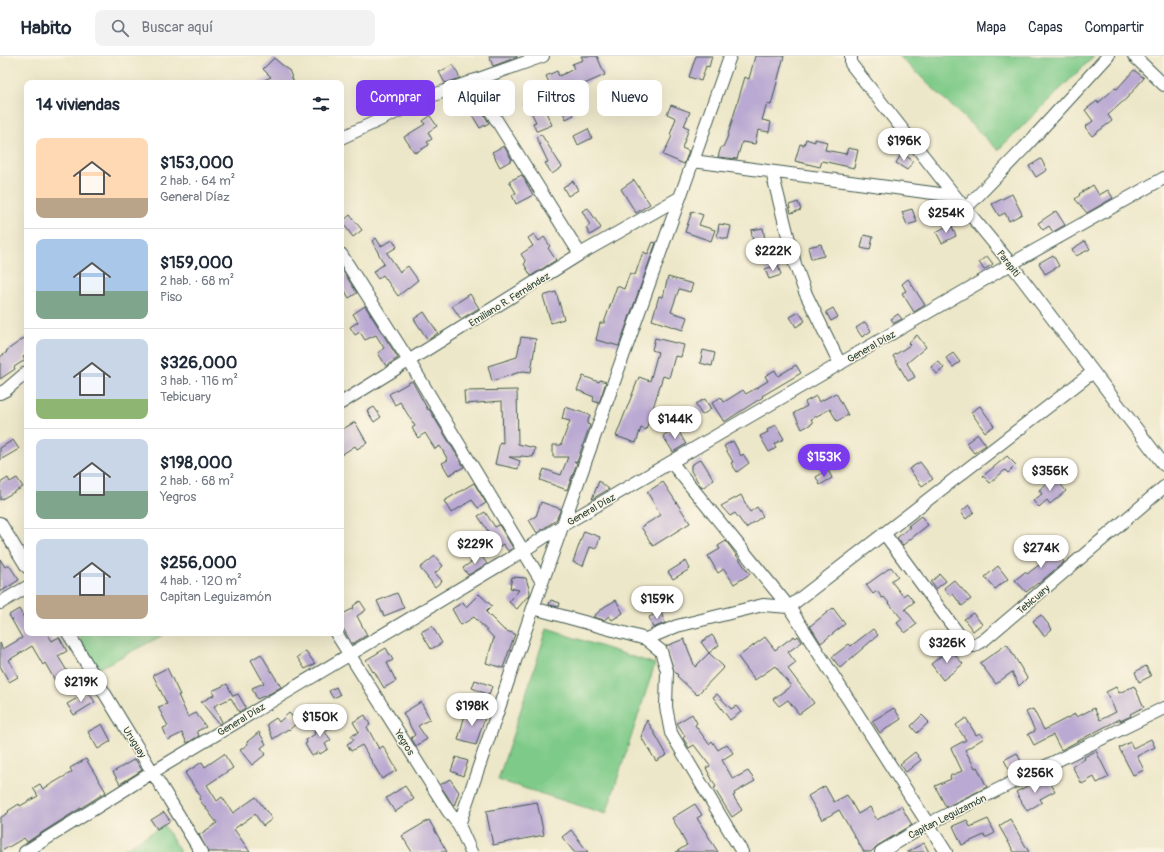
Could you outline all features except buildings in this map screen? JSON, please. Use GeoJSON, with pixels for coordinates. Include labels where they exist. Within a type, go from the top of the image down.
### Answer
{"type":"FeatureCollection","features":[{"type":"Feature","properties":{"kind":"street"},"geometry":{"type":"LineString","coordinates":[[475,80],[543,56]]}},
{"type":"Feature","properties":{"kind":"street"},"geometry":{"type":"LineString","coordinates":[[459,825],[542,582],[730,56]]}},
{"type":"Feature","properties":{"kind":"street"},"geometry":{"type":"LineString","coordinates":[[965,209],[1025,147],[1108,56]]}},
{"type":"Feature","properties":{"kind":"street"},"geometry":{"type":"LineString","coordinates":[[1134,56],[1164,85]]}},
{"type":"Feature","properties":{"kind":"street","name":"Parapiti"},"geometry":{"type":"LineString","coordinates":[[851,60],[965,209],[1011,264],[1164,465]]}},
{"type":"Feature","properties":{"kind":"street"},"geometry":{"type":"LineString","coordinates":[[344,137],[443,92]]}},
{"type":"Feature","properties":{"kind":"street"},"geometry":{"type":"LineString","coordinates":[[494,116],[580,254]]}},
{"type":"Feature","properties":{"kind":"street"},"geometry":{"type":"LineString","coordinates":[[693,161],[955,196]]}},
{"type":"Feature","properties":{"kind":"street"},"geometry":{"type":"LineString","coordinates":[[772,172],[796,264],[805,292],[840,364]]}},
{"type":"Feature","properties":{"kind":"street","name":"General Díaz"},"geometry":{"type":"LineString","coordinates":[[25,852],[153,772],[523,551],[563,525],[1011,264],[1164,178]]}},
{"type":"Feature","properties":{"kind":"street","name":"Emiliano R. Fernández"},"geometry":{"type":"LineString","coordinates":[[344,401],[580,254],[680,198]]}},
{"type":"Feature","properties":{"kind":"street"},"geometry":{"type":"LineString","coordinates":[[344,259],[409,361],[542,582]]}},
{"type":"Feature","properties":{"kind":"street"},"geometry":{"type":"LineString","coordinates":[[646,640],[678,626],[763,605],[789,607],[1093,372]]}},
{"type":"Feature","properties":{"kind":"street"},"geometry":{"type":"LineString","coordinates":[[0,393],[24,374]]}},
{"type":"Feature","properties":{"kind":"street"},"geometry":{"type":"LineString","coordinates":[[671,462],[789,607],[946,852]]}},
{"type":"Feature","properties":{"kind":"street","name":"Tebicuary"},"geometry":{"type":"LineString","coordinates":[[884,533],[963,640],[974,646],[984,640],[1164,487]]}},
{"type":"Feature","properties":{"kind":"street"},"geometry":{"type":"LineString","coordinates":[[0,523],[24,561]]}},
{"type":"Feature","properties":{"kind":"street"},"geometry":{"type":"LineString","coordinates":[[0,603],[24,589]]}},
{"type":"Feature","properties":{"kind":"street"},"geometry":{"type":"LineString","coordinates":[[533,608],[646,640],[661,651],[667,671],[666,707],[671,733],[742,852]]}},
{"type":"Feature","properties":{"kind":"street","name":"Uruguay"},"geometry":{"type":"LineString","coordinates":[[70,636],[201,852]]}},
{"type":"Feature","properties":{"kind":"street","name":"Yegros"},"geometry":{"type":"LineString","coordinates":[[338,636],[448,811],[459,825],[470,852]]}},
{"type":"Feature","properties":{"kind":"street","name":"Capitan Leguizamón"},"geometry":{"type":"LineString","coordinates":[[881,852],[928,824],[1164,708]]}},
{"type":"Feature","properties":{"kind":"green space"},"geometry":{"type":"Polygon","coordinates":[[[899,56],[1094,56],[998,150],[899,56]]]}},
{"type":"Feature","properties":{"kind":"green space"},"geometry":{"type":"Polygon","coordinates":[[[547,629],[655,664],[606,814],[498,780],[547,629]]]}},
{"type":"Feature","properties":{"kind":"green space"},"geometry":{"type":"Polygon","coordinates":[[[79,636],[161,636],[96,670],[79,636]]]}},
{"type":"Feature","properties":{"kind":"green space"},"geometry":{"type":"Polygon","coordinates":[[[164,825],[180,852],[119,852],[164,825]]]}}]}
